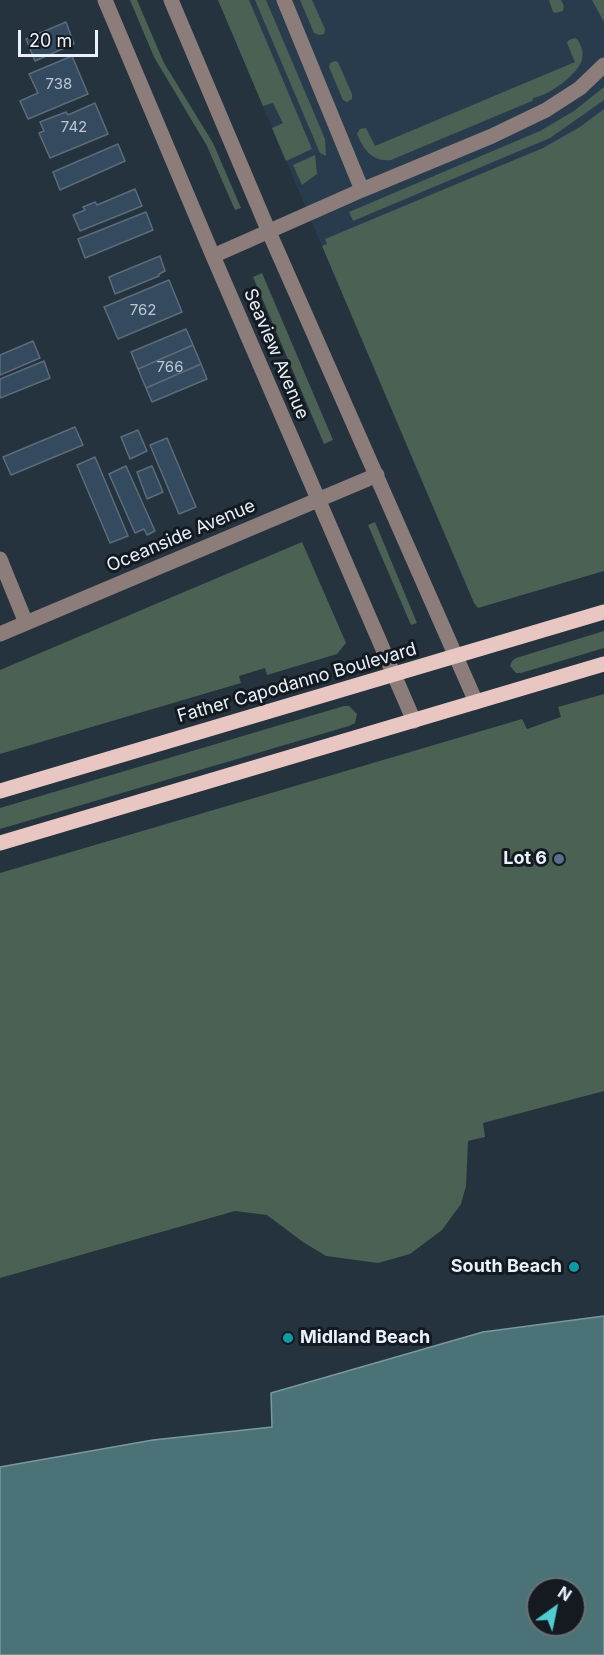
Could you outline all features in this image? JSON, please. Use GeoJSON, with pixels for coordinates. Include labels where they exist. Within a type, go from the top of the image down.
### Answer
{"type":"FeatureCollection","features":[{"type":"Feature","properties":{"kind":"main road","name":"Father Capodanno Boulevard"},"geometry":{"type":"LineString","coordinates":[[0,791],[604,612]]}},
{"type":"Feature","properties":{"kind":"main road"},"geometry":{"type":"LineString","coordinates":[[0,843],[604,664]]}},
{"type":"Feature","properties":{"kind":"street","name":"Seaview Avenue"},"geometry":{"type":"LineString","coordinates":[[105,0],[414,721]]}},
{"type":"Feature","properties":{"kind":"street"},"geometry":{"type":"LineString","coordinates":[[171,0],[269,232],[476,702]]}},
{"type":"Feature","properties":{"kind":"street"},"geometry":{"type":"LineString","coordinates":[[284,0],[362,190]]}},
{"type":"Feature","properties":{"kind":"street"},"geometry":{"type":"LineString","coordinates":[[213,256],[492,136],[546,110],[580,88],[604,65]]}},
{"type":"Feature","properties":{"kind":"street","name":"Oceanside Avenue"},"geometry":{"type":"LineString","coordinates":[[0,634],[317,499],[377,476]]}},
{"type":"Feature","properties":{"kind":"street"},"geometry":{"type":"LineString","coordinates":[[0,560],[26,623]]}},
{"type":"Feature","properties":{"kind":"shaded area"},"geometry":{"type":"Polygon","coordinates":[[[130,0],[137,0],[164,63],[213,143],[241,208],[235,210],[207,146],[154,57],[130,0]]]}},
{"type":"Feature","properties":{"kind":"shaded area"},"geometry":{"type":"Polygon","coordinates":[[[218,0],[604,0],[604,537],[322,246],[218,0]]]}},
{"type":"Feature","properties":{"kind":"shaded area"},"geometry":{"type":"Polygon","coordinates":[[[218,0],[249,0],[312,149],[286,161],[272,128],[283,123],[273,103],[263,106],[218,0]]]}},
{"type":"Feature","properties":{"kind":"shaded area"},"geometry":{"type":"Polygon","coordinates":[[[255,0],[266,0],[325,139],[326,156],[320,153],[255,0]]]}},
{"type":"Feature","properties":{"kind":"shaded area"},"geometry":{"type":"Polygon","coordinates":[[[300,0],[312,0],[325,29],[324,34],[314,33],[300,0]]]}},
{"type":"Feature","properties":{"kind":"shaded area"},"geometry":{"type":"Polygon","coordinates":[[[549,0],[561,0],[564,6],[563,11],[553,12],[549,0]]]}},
{"type":"Feature","properties":{"kind":"shaded area"},"geometry":{"type":"Polygon","coordinates":[[[592,0],[604,0],[604,22],[592,0]]]}},
{"type":"Feature","properties":{"kind":"shaded area"},"geometry":{"type":"Polygon","coordinates":[[[575,38],[582,51],[580,65],[562,83],[547,93],[533,98],[532,101],[391,160],[379,159],[370,154],[357,134],[360,129],[366,128],[375,146],[575,62],[567,43],[575,38]]]}},
{"type":"Feature","properties":{"kind":"shaded area"},"geometry":{"type":"Polygon","coordinates":[[[338,62],[352,94],[352,99],[347,102],[343,100],[329,67],[330,63],[338,62]]]}},
{"type":"Feature","properties":{"kind":"shaded area"},"geometry":{"type":"Polygon","coordinates":[[[604,87],[604,100],[550,138],[353,221],[349,212],[540,131],[574,111],[604,87]]]}},
{"type":"Feature","properties":{"kind":"shaded area"},"geometry":{"type":"Polygon","coordinates":[[[604,109],[604,571],[478,608],[322,246],[327,244],[325,239],[543,148],[580,127],[604,109]]]}},
{"type":"Feature","properties":{"kind":"shaded area"},"geometry":{"type":"Polygon","coordinates":[[[315,155],[317,174],[302,185],[293,165],[315,155]]]}},
{"type":"Feature","properties":{"kind":"shaded area"},"geometry":{"type":"Polygon","coordinates":[[[262,273],[333,440],[324,444],[253,277],[262,273]]]}},
{"type":"Feature","properties":{"kind":"shaded area"},"geometry":{"type":"Polygon","coordinates":[[[375,522],[417,623],[411,625],[368,525],[375,522]]]}},
{"type":"Feature","properties":{"kind":"shaded area"},"geometry":{"type":"Polygon","coordinates":[[[302,542],[346,643],[337,654],[267,675],[265,668],[239,676],[241,683],[0,754],[0,670],[302,542]]]}},
{"type":"Feature","properties":{"kind":"shaded area"},"geometry":{"type":"Polygon","coordinates":[[[604,631],[604,648],[521,673],[516,673],[510,666],[516,658],[604,631]]]}},
{"type":"Feature","properties":{"kind":"shaded area"},"geometry":{"type":"Polygon","coordinates":[[[604,694],[604,1091],[483,1123],[485,1137],[468,1141],[466,1186],[461,1204],[442,1230],[410,1254],[378,1263],[326,1256],[267,1215],[235,1211],[0,1278],[0,873],[522,719],[527,729],[561,717],[558,707],[604,694]]]}},
{"type":"Feature","properties":{"kind":"shaded area"},"geometry":{"type":"Polygon","coordinates":[[[349,706],[357,714],[355,723],[349,726],[0,829],[0,808],[349,706]]]}},
{"type":"Feature","properties":{"kind":"shaded area"},"geometry":{"type":"Polygon","coordinates":[[[604,1316],[604,1655],[0,1655],[0,1467],[153,1440],[272,1427],[271,1393],[483,1332],[604,1316]]]}},
{"type":"Feature","properties":{"kind":"building"},"geometry":{"type":"Polygon","coordinates":[[[66,22],[74,44],[35,61],[26,39],[66,22]]]}},
{"type":"Feature","properties":{"kind":"building"},"geometry":{"type":"Polygon","coordinates":[[[72,56],[88,94],[28,119],[20,101],[38,93],[29,74],[72,56]]]}},
{"type":"Feature","properties":{"kind":"building"},"geometry":{"type":"Polygon","coordinates":[[[95,103],[108,134],[50,158],[39,133],[44,131],[40,122],[66,112],[68,115],[95,103]]]}},
{"type":"Feature","properties":{"kind":"building"},"geometry":{"type":"Polygon","coordinates":[[[118,144],[125,161],[60,190],[53,172],[118,144]]]}},
{"type":"Feature","properties":{"kind":"building"},"geometry":{"type":"Polygon","coordinates":[[[135,189],[142,206],[80,231],[73,215],[85,210],[83,207],[95,202],[97,205],[135,189]]]}},
{"type":"Feature","properties":{"kind":"building"},"geometry":{"type":"Polygon","coordinates":[[[146,212],[153,230],[85,258],[78,239],[146,212]]]}},
{"type":"Feature","properties":{"kind":"building"},"geometry":{"type":"Polygon","coordinates":[[[160,256],[165,271],[159,276],[115,294],[109,277],[160,256]]]}},
{"type":"Feature","properties":{"kind":"building"},"geometry":{"type":"Polygon","coordinates":[[[169,280],[182,312],[118,339],[104,307],[169,280]]]}},
{"type":"Feature","properties":{"kind":"building"},"geometry":{"type":"Polygon","coordinates":[[[186,329],[193,345],[138,369],[131,352],[186,329]]]}},
{"type":"Feature","properties":{"kind":"building"},"geometry":{"type":"Polygon","coordinates":[[[33,341],[40,358],[0,375],[0,355],[33,341]]]}},
{"type":"Feature","properties":{"kind":"building"},"geometry":{"type":"Polygon","coordinates":[[[193,345],[201,364],[146,388],[138,369],[193,345]]]}},
{"type":"Feature","properties":{"kind":"building"},"geometry":{"type":"Polygon","coordinates":[[[44,361],[50,378],[0,398],[0,379],[44,361]]]}},
{"type":"Feature","properties":{"kind":"building"},"geometry":{"type":"Polygon","coordinates":[[[201,364],[207,379],[152,402],[146,388],[201,364]]]}},
{"type":"Feature","properties":{"kind":"building"},"geometry":{"type":"Polygon","coordinates":[[[75,427],[83,445],[11,475],[3,457],[75,427]]]}},
{"type":"Feature","properties":{"kind":"building"},"geometry":{"type":"Polygon","coordinates":[[[138,430],[147,451],[130,459],[121,437],[138,430]]]}},
{"type":"Feature","properties":{"kind":"building"},"geometry":{"type":"Polygon","coordinates":[[[167,438],[196,507],[179,514],[150,445],[167,438]]]}},
{"type":"Feature","properties":{"kind":"building"},"geometry":{"type":"Polygon","coordinates":[[[95,457],[128,536],[110,543],[77,465],[95,457]]]}},
{"type":"Feature","properties":{"kind":"building"},"geometry":{"type":"Polygon","coordinates":[[[126,466],[155,531],[147,535],[144,529],[135,533],[109,474],[126,466]]]}},
{"type":"Feature","properties":{"kind":"building"},"geometry":{"type":"Polygon","coordinates":[[[152,466],[163,492],[147,499],[137,472],[152,466]]]}},
{"type":"Feature","properties":{"kind":"place","name":"Lot 6"},"geometry":{"type":"Point","coordinates":[559,859]}},
{"type":"Feature","properties":{"kind":"place","name":"South Beach"},"geometry":{"type":"Point","coordinates":[574,1267]}},
{"type":"Feature","properties":{"kind":"place","name":"Midland Beach"},"geometry":{"type":"Point","coordinates":[288,1338]}}]}
